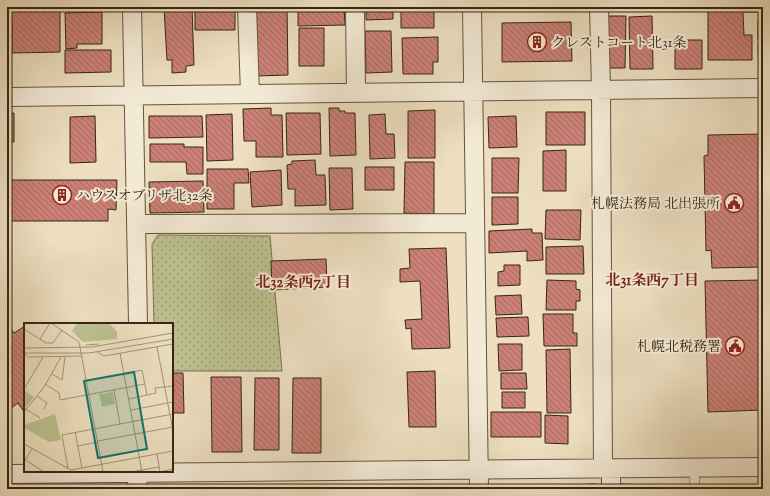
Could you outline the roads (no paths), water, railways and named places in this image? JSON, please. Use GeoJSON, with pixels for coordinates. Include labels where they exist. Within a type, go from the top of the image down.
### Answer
{"type":"FeatureCollection","features":[{"type":"Feature","properties":{"kind":"street"},"geometry":{"type":"LineString","coordinates":[[132,7],[138,323]]}},
{"type":"Feature","properties":{"kind":"street"},"geometry":{"type":"LineString","coordinates":[[247,7],[250,94]]}},
{"type":"Feature","properties":{"kind":"street"},"geometry":{"type":"LineString","coordinates":[[355,7],[356,93]]}},
{"type":"Feature","properties":{"kind":"street"},"geometry":{"type":"LineString","coordinates":[[472,7],[479,489]]}},
{"type":"Feature","properties":{"kind":"street"},"geometry":{"type":"LineString","coordinates":[[599,7],[607,468],[611,489]]}},
{"type":"Feature","properties":{"kind":"street"},"geometry":{"type":"LineString","coordinates":[[7,97],[763,88]]}},
{"type":"Feature","properties":{"kind":"street"},"geometry":{"type":"LineString","coordinates":[[136,224],[475,223]]}},
{"type":"Feature","properties":{"kind":"street"},"geometry":{"type":"LineString","coordinates":[[7,474],[139,478],[479,469],[763,467]]}},
{"type":"Feature","properties":{"kind":"lane"},"geometry":{"type":"LineString","coordinates":[[694,468],[695,489]]}},
{"type":"Feature","properties":{"kind":"place","name":"クレストコート北31条"},"geometry":{"type":"Point","coordinates":[537,42]}},
{"type":"Feature","properties":{"kind":"place","name":"ハウスオブリザ北32条"},"geometry":{"type":"Point","coordinates":[62,195]}},
{"type":"Feature","properties":{"kind":"place","name":"札幌法務局 北出張所"},"geometry":{"type":"Point","coordinates":[734,203]}},
{"type":"Feature","properties":{"kind":"place","name":"札幌北税務署"},"geometry":{"type":"Point","coordinates":[735,346]}},
{"type":"Feature","properties":{"kind":"district","name":"北31条西7丁目"},"geometry":{"type":"Point","coordinates":[652,280]}},
{"type":"Feature","properties":{"kind":"district","name":"北32条西7丁目"},"geometry":{"type":"Point","coordinates":[303,282]}}]}
